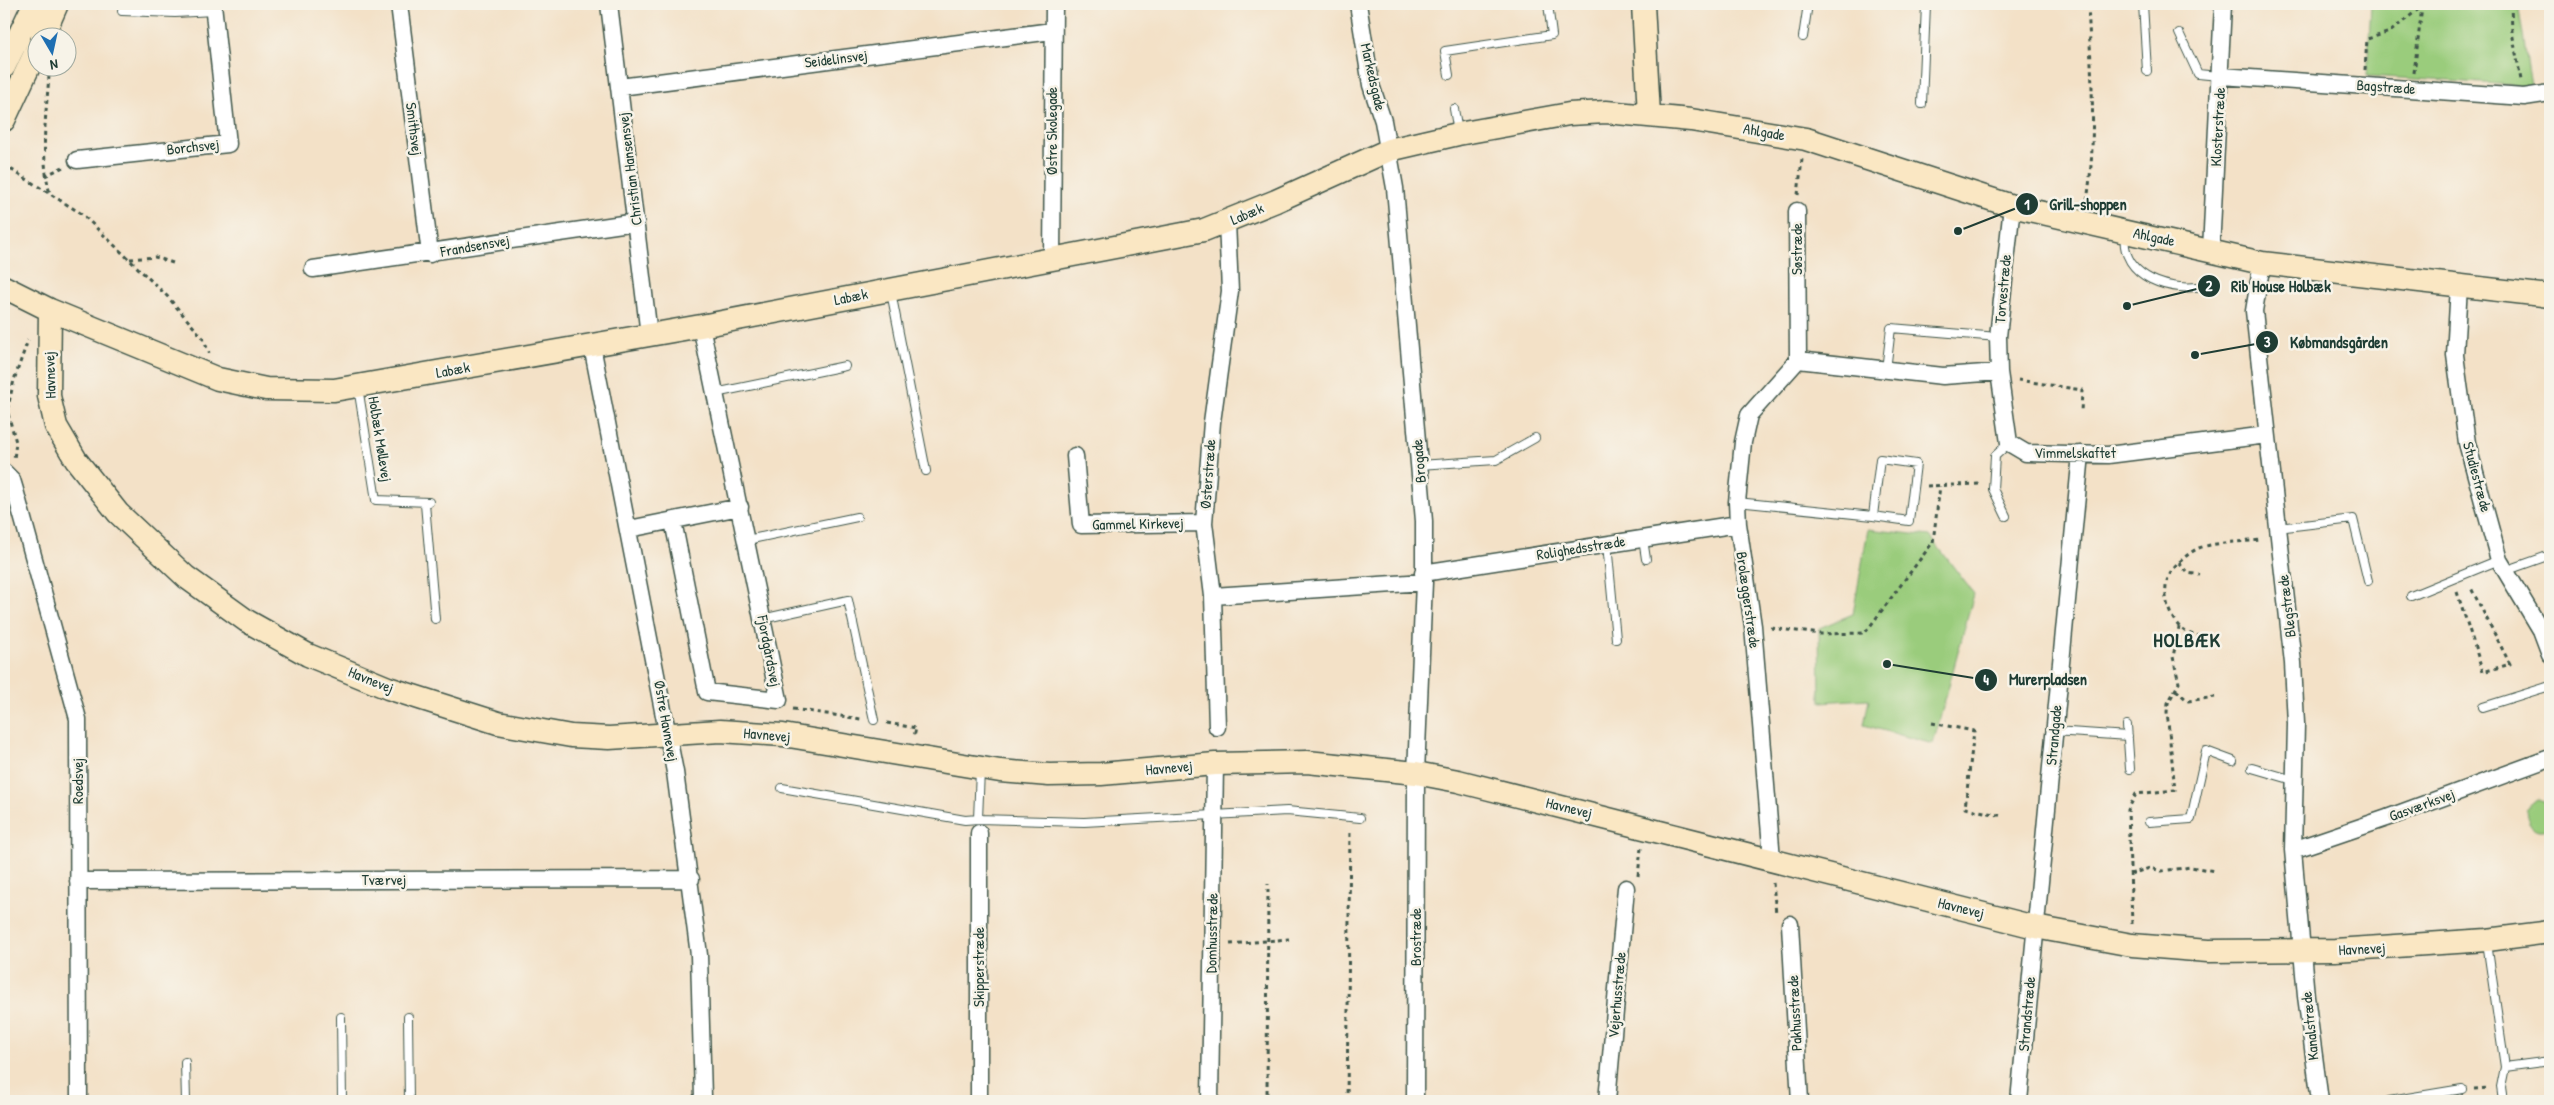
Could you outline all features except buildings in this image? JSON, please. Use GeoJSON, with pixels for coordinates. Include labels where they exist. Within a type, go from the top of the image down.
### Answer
{"type":"FeatureCollection","features":[{"type":"Feature","properties":{"kind":"street"},"geometry":{"type":"LineString","coordinates":[[4,67],[34,4]]}},
{"type":"Feature","properties":{"kind":"street"},"geometry":{"type":"LineString","coordinates":[[46,28],[57,4]]}},
{"type":"Feature","properties":{"kind":"street","name":"Smithsvej"},"geometry":{"type":"LineString","coordinates":[[399,4],[430,254]]}},
{"type":"Feature","properties":{"kind":"street","name":"Christian Hansensvej"},"geometry":{"type":"LineString","coordinates":[[609,4],[649,335]]}},
{"type":"Feature","properties":{"kind":"street","name":"Østre Skolegade"},"geometry":{"type":"LineString","coordinates":[[1052,259],[1052,31],[1054,4]]}},
{"type":"Feature","properties":{"kind":"street","name":"Markedsgade"},"geometry":{"type":"LineString","coordinates":[[1358,4],[1371,85],[1383,120],[1388,150]]}},
{"type":"Feature","properties":{"kind":"street"},"geometry":{"type":"LineString","coordinates":[[1642,4],[1649,115]]}},
{"type":"Feature","properties":{"kind":"street","name":"Klosterstræde"},"geometry":{"type":"LineString","coordinates":[[2211,250],[2221,76],[2223,4]]}},
{"type":"Feature","properties":{"kind":"street","name":"Borchsvej"},"geometry":{"type":"LineString","coordinates":[[77,160],[228,144],[213,7]]}},
{"type":"Feature","properties":{"kind":"street","name":"Seidelinsvej"},"geometry":{"type":"LineString","coordinates":[[620,87],[1052,31]]}},
{"type":"Feature","properties":{"kind":"street"},"geometry":{"type":"LineString","coordinates":[[4,120],[28,68]]}},
{"type":"Feature","properties":{"kind":"street","name":"Bagstræde"},"geometry":{"type":"LineString","coordinates":[[2221,76],[2524,96],[2550,93]]}},
{"type":"Feature","properties":{"kind":"street","name":"Labæk"},"geometry":{"type":"LineString","coordinates":[[4,287],[50,310],[218,379],[242,385],[289,391],[358,388],[701,326],[1180,235],[1227,222],[1388,150],[1458,134],[1569,114],[1606,112],[1649,115]]}},
{"type":"Feature","properties":{"kind":"street","name":"Ahlgade"},"geometry":{"type":"LineString","coordinates":[[1649,115],[1806,139],[2012,206],[2262,263],[2550,296]]}},
{"type":"Feature","properties":{"kind":"street","name":"Brogade"},"geometry":{"type":"LineString","coordinates":[[1388,150],[1403,260],[1424,520],[1424,577],[1416,773]]}},
{"type":"Feature","properties":{"kind":"street","name":"Torvestræde"},"geometry":{"type":"LineString","coordinates":[[2000,375],[1998,337],[2012,206]]}},
{"type":"Feature","properties":{"kind":"street","name":"Søstræde"},"geometry":{"type":"LineString","coordinates":[[1797,211],[1798,360]]}},
{"type":"Feature","properties":{"kind":"street","name":"Frandsensvej"},"geometry":{"type":"LineString","coordinates":[[313,269],[430,254],[543,234],[636,222]]}},
{"type":"Feature","properties":{"kind":"street","name":"Østerstræde"},"geometry":{"type":"LineString","coordinates":[[1218,727],[1213,596],[1204,524],[1212,422],[1230,291],[1227,222]]}},
{"type":"Feature","properties":{"kind":"street","name":"Blegstræde"},"geometry":{"type":"LineString","coordinates":[[2262,263],[2254,311],[2293,663],[2296,724],[2293,780],[2293,850],[2301,951]]}},
{"type":"Feature","properties":{"kind":"street","name":"Studiestræde"},"geometry":{"type":"LineString","coordinates":[[2459,286],[2455,354],[2467,443],[2502,566],[2546,628],[2550,654]]}},
{"type":"Feature","properties":{"kind":"street","name":"Havnevej"},"geometry":{"type":"LineString","coordinates":[[50,310],[49,396],[56,426],[76,460],[118,513],[186,577],[247,621],[308,654],[388,688],[498,723],[590,738],[720,731],[783,735],[980,768],[1049,775],[1101,774],[1215,764],[1307,762],[1416,773],[1458,781],[1772,859],[2035,927],[2132,945],[2208,951],[2301,951],[2487,940],[2550,932]]}},
{"type":"Feature","properties":{"kind":"street","name":"Fjordgårdsvej"},"geometry":{"type":"LineString","coordinates":[[673,521],[707,692],[779,700],[701,326]]}},
{"type":"Feature","properties":{"kind":"street","name":"Østre Havnevej"},"geometry":{"type":"LineString","coordinates":[[592,346],[669,734],[690,879],[699,955],[703,1097],[700,1101]]}},
{"type":"Feature","properties":{"kind":"street"},"geometry":{"type":"LineString","coordinates":[[1798,360],[1943,376],[2000,375],[2009,443]]}},
{"type":"Feature","properties":{"kind":"street","name":"Brolæggerstræde"},"geometry":{"type":"LineString","coordinates":[[1772,859],[1753,626],[1738,524],[1737,502],[1743,442],[1749,415],[1798,360]]}},
{"type":"Feature","properties":{"kind":"street","name":"Vimmelskaftet"},"geometry":{"type":"LineString","coordinates":[[2009,443],[2026,453],[2108,455],[2267,435]]}},
{"type":"Feature","properties":{"kind":"street","name":"Strandgade"},"geometry":{"type":"LineString","coordinates":[[2035,927],[2081,454]]}},
{"type":"Feature","properties":{"kind":"street","name":"Gammel Kirkevej"},"geometry":{"type":"LineString","coordinates":[[1075,456],[1081,525],[1204,524]]}},
{"type":"Feature","properties":{"kind":"street","name":"Roedsvej"},"geometry":{"type":"LineString","coordinates":[[8,476],[76,707],[78,730],[79,1101]]}},
{"type":"Feature","properties":{"kind":"street"},"geometry":{"type":"LineString","coordinates":[[629,529],[740,507]]}},
{"type":"Feature","properties":{"kind":"street","name":"Rolighedsstræde"},"geometry":{"type":"LineString","coordinates":[[1213,596],[1424,577],[1607,544],[1738,524]]}},
{"type":"Feature","properties":{"kind":"street","name":"Gasværksvej"},"geometry":{"type":"LineString","coordinates":[[2293,850],[2387,818],[2550,758]]}},
{"type":"Feature","properties":{"kind":"street","name":"Domhusstræde"},"geometry":{"type":"LineString","coordinates":[[1210,1101],[1215,764]]}},
{"type":"Feature","properties":{"kind":"street","name":"Brostræde"},"geometry":{"type":"LineString","coordinates":[[1415,1101],[1416,773]]}},
{"type":"Feature","properties":{"kind":"street","name":"Skipperstræde"},"geometry":{"type":"LineString","coordinates":[[978,826],[978,1101]]}},
{"type":"Feature","properties":{"kind":"street","name":"Tværvej"},"geometry":{"type":"LineString","coordinates":[[78,881],[690,879]]}},
{"type":"Feature","properties":{"kind":"street","name":"Vejerhusstræde"},"geometry":{"type":"LineString","coordinates":[[1608,1101],[1626,888]]}},
{"type":"Feature","properties":{"kind":"street","name":"Pakhusstræde"},"geometry":{"type":"LineString","coordinates":[[1790,924],[1800,1101]]}},
{"type":"Feature","properties":{"kind":"street","name":"Strandstræde"},"geometry":{"type":"LineString","coordinates":[[2019,1101],[2035,927]]}},
{"type":"Feature","properties":{"kind":"street","name":"Kanalstræde"},"geometry":{"type":"LineString","coordinates":[[2301,951],[2320,1101]]}},
{"type":"Feature","properties":{"kind":"lane"},"geometry":{"type":"LineString","coordinates":[[1449,75],[1445,51],[1552,35],[1548,4]]}},
{"type":"Feature","properties":{"kind":"lane"},"geometry":{"type":"LineString","coordinates":[[1803,37],[1808,4]]}},
{"type":"Feature","properties":{"kind":"lane"},"geometry":{"type":"LineString","coordinates":[[1922,104],[1926,4]]}},
{"type":"Feature","properties":{"kind":"lane"},"geometry":{"type":"LineString","coordinates":[[2144,4],[2147,71]]}},
{"type":"Feature","properties":{"kind":"lane"},"geometry":{"type":"LineString","coordinates":[[122,11],[175,13],[213,7]]}},
{"type":"Feature","properties":{"kind":"lane"},"geometry":{"type":"LineString","coordinates":[[2179,33],[2198,74],[2221,76]]}},
{"type":"Feature","properties":{"kind":"lane"},"geometry":{"type":"LineString","coordinates":[[1454,109],[1458,134]]}},
{"type":"Feature","properties":{"kind":"lane"},"geometry":{"type":"LineString","coordinates":[[2125,231],[2125,249],[2142,276],[2154,281],[2195,288],[2208,284]]}},
{"type":"Feature","properties":{"kind":"lane"},"geometry":{"type":"LineString","coordinates":[[890,290],[926,472]]}},
{"type":"Feature","properties":{"kind":"lane"},"geometry":{"type":"LineString","coordinates":[[1886,370],[1891,328],[1998,337]]}},
{"type":"Feature","properties":{"kind":"lane"},"geometry":{"type":"LineString","coordinates":[[715,393],[845,366]]}},
{"type":"Feature","properties":{"kind":"lane","name":"Holbæk Møllevej"},"geometry":{"type":"LineString","coordinates":[[358,388],[376,500],[427,503],[435,619]]}},
{"type":"Feature","properties":{"kind":"lane"},"geometry":{"type":"LineString","coordinates":[[1419,465],[1496,460],[1534,438]]}},
{"type":"Feature","properties":{"kind":"lane"},"geometry":{"type":"LineString","coordinates":[[2006,516],[1993,489],[1993,483],[1995,456],[2009,443]]}},
{"type":"Feature","properties":{"kind":"lane"},"geometry":{"type":"LineString","coordinates":[[1737,502],[1909,521],[1916,464],[1880,460],[1873,516]]}},
{"type":"Feature","properties":{"kind":"lane"},"geometry":{"type":"LineString","coordinates":[[747,540],[857,517]]}},
{"type":"Feature","properties":{"kind":"lane"},"geometry":{"type":"LineString","coordinates":[[2278,532],[2353,518],[2368,581]]}},
{"type":"Feature","properties":{"kind":"lane"},"geometry":{"type":"LineString","coordinates":[[1643,539],[1646,559]]}},
{"type":"Feature","properties":{"kind":"lane"},"geometry":{"type":"LineString","coordinates":[[1607,544],[1616,639]]}},
{"type":"Feature","properties":{"kind":"lane"},"geometry":{"type":"LineString","coordinates":[[2411,596],[2464,575],[2550,555]]}},
{"type":"Feature","properties":{"kind":"lane"},"geometry":{"type":"LineString","coordinates":[[762,618],[848,600],[874,720]]}},
{"type":"Feature","properties":{"kind":"lane"},"geometry":{"type":"LineString","coordinates":[[2483,707],[2550,686]]}},
{"type":"Feature","properties":{"kind":"lane"},"geometry":{"type":"LineString","coordinates":[[2127,725],[2130,769]]}},
{"type":"Feature","properties":{"kind":"lane"},"geometry":{"type":"LineString","coordinates":[[2054,731],[2128,736]]}},
{"type":"Feature","properties":{"kind":"lane"},"geometry":{"type":"LineString","coordinates":[[2149,822],[2191,819],[2206,751],[2234,761]]}},
{"type":"Feature","properties":{"kind":"lane"},"geometry":{"type":"LineString","coordinates":[[978,826],[980,768]]}},
{"type":"Feature","properties":{"kind":"lane"},"geometry":{"type":"LineString","coordinates":[[2252,768],[2293,780]]}},
{"type":"Feature","properties":{"kind":"lane"},"geometry":{"type":"LineString","coordinates":[[782,788],[965,820],[978,826],[1214,817],[1287,811],[1360,818]]}},
{"type":"Feature","properties":{"kind":"lane"},"geometry":{"type":"LineString","coordinates":[[2487,940],[2505,1067],[2501,1087],[2503,1101]]}},
{"type":"Feature","properties":{"kind":"lane"},"geometry":{"type":"LineString","coordinates":[[342,1017],[342,1101]]}},
{"type":"Feature","properties":{"kind":"lane"},"geometry":{"type":"LineString","coordinates":[[408,1018],[409,1101]]}},
{"type":"Feature","properties":{"kind":"lane"},"geometry":{"type":"LineString","coordinates":[[2505,1067],[2550,1061]]}},
{"type":"Feature","properties":{"kind":"lane"},"geometry":{"type":"LineString","coordinates":[[185,1062],[186,1101]]}},
{"type":"Feature","properties":{"kind":"lane"},"geometry":{"type":"LineString","coordinates":[[2389,1101],[2462,1089]]}},
{"type":"Feature","properties":{"kind":"path"},"geometry":{"type":"LineString","coordinates":[[2083,222],[2093,164],[2093,93],[2088,4]]}},
{"type":"Feature","properties":{"kind":"path"},"geometry":{"type":"LineString","coordinates":[[2511,4],[2512,32],[2524,96]]}},
{"type":"Feature","properties":{"kind":"path"},"geometry":{"type":"LineString","coordinates":[[2364,86],[2367,39],[2390,32],[2423,5]]}},
{"type":"Feature","properties":{"kind":"path"},"geometry":{"type":"LineString","coordinates":[[2412,89],[2423,5]]}},
{"type":"Feature","properties":{"kind":"path"},"geometry":{"type":"LineString","coordinates":[[49,78],[46,112],[45,176],[50,194]]}},
{"type":"Feature","properties":{"kind":"path","name":"Søstræde"},"geometry":{"type":"LineString","coordinates":[[1797,211],[1806,139]]}},
{"type":"Feature","properties":{"kind":"path"},"geometry":{"type":"LineString","coordinates":[[4,165],[82,214],[167,296],[203,338],[218,379]]}},
{"type":"Feature","properties":{"kind":"path"},"geometry":{"type":"LineString","coordinates":[[129,260],[155,257],[176,264]]}},
{"type":"Feature","properties":{"kind":"path"},"geometry":{"type":"LineString","coordinates":[[4,424],[14,380],[27,339],[49,347]]}},
{"type":"Feature","properties":{"kind":"path"},"geometry":{"type":"LineString","coordinates":[[2000,375],[2082,390],[2081,413]]}},
{"type":"Feature","properties":{"kind":"path"},"geometry":{"type":"LineString","coordinates":[[8,413],[16,442],[8,476]]}},
{"type":"Feature","properties":{"kind":"path"},"geometry":{"type":"LineString","coordinates":[[1913,485],[1940,486],[1993,483]]}},
{"type":"Feature","properties":{"kind":"path"},"geometry":{"type":"LineString","coordinates":[[1753,626],[1821,634],[1865,633],[1933,542],[1940,486]]}},
{"type":"Feature","properties":{"kind":"path"},"geometry":{"type":"LineString","coordinates":[[2209,636],[2192,635],[2179,627],[2171,616],[2166,597],[2168,580],[2178,562],[2199,548],[2278,532]]}},
{"type":"Feature","properties":{"kind":"path"},"geometry":{"type":"LineString","coordinates":[[2178,562],[2188,574],[2200,575]]}},
{"type":"Feature","properties":{"kind":"path"},"geometry":{"type":"LineString","coordinates":[[2453,580],[2482,672],[2510,664],[2464,575]]}},
{"type":"Feature","properties":{"kind":"path"},"geometry":{"type":"LineString","coordinates":[[2132,945],[2128,810],[2136,794],[2175,790],[2167,712],[2168,702],[2179,683],[2172,657],[2179,627]]}},
{"type":"Feature","properties":{"kind":"path"},"geometry":{"type":"LineString","coordinates":[[2176,690],[2188,701],[2214,697]]}},
{"type":"Feature","properties":{"kind":"path"},"geometry":{"type":"LineString","coordinates":[[779,700],[787,708],[916,728],[910,756]]}},
{"type":"Feature","properties":{"kind":"path"},"geometry":{"type":"LineString","coordinates":[[1932,723],[1974,731],[1965,808],[2003,816]]}},
{"type":"Feature","properties":{"kind":"path"},"geometry":{"type":"LineString","coordinates":[[1347,1101],[1351,816]]}},
{"type":"Feature","properties":{"kind":"path"},"geometry":{"type":"LineString","coordinates":[[1626,888],[1638,885],[1643,827]]}},
{"type":"Feature","properties":{"kind":"path"},"geometry":{"type":"LineString","coordinates":[[1772,859],[1777,921],[1790,924]]}},
{"type":"Feature","properties":{"kind":"path"},"geometry":{"type":"LineString","coordinates":[[2130,874],[2150,868],[2162,871],[2190,867],[2215,871]]}},
{"type":"Feature","properties":{"kind":"path"},"geometry":{"type":"LineString","coordinates":[[1267,1101],[1268,884]]}},
{"type":"Feature","properties":{"kind":"path"},"geometry":{"type":"LineString","coordinates":[[1236,944],[1289,939]]}},
{"type":"Feature","properties":{"kind":"path"},"geometry":{"type":"LineString","coordinates":[[2462,1089],[2501,1087]]}},
{"type":"Feature","properties":{"kind":"green space"},"geometry":{"type":"Polygon","coordinates":[[[2371,4],[2518,4],[2531,86],[2367,76],[2371,4]]]}},
{"type":"Feature","properties":{"kind":"green space"},"geometry":{"type":"Polygon","coordinates":[[[1868,529],[1930,536],[1974,594],[1933,744],[1864,725],[1869,699],[1820,702],[1819,628],[1853,614],[1868,529]]]}},
{"type":"Feature","properties":{"kind":"green space"},"geometry":{"type":"Polygon","coordinates":[[[2539,799],[2550,803],[2550,827],[2540,830],[2530,824],[2526,810],[2539,799]]]}},
{"type":"Feature","properties":{"kind":"place","name":"Grill-shoppen"},"geometry":{"type":"Point","coordinates":[1958,231]}},
{"type":"Feature","properties":{"kind":"place","name":"Rib House Holbæk"},"geometry":{"type":"Point","coordinates":[2127,306]}},
{"type":"Feature","properties":{"kind":"place","name":"Købmandsgården"},"geometry":{"type":"Point","coordinates":[2195,355]}},
{"type":"Feature","properties":{"kind":"place","name":"Murerpladsen"},"geometry":{"type":"Point","coordinates":[1887,664]}},
{"type":"Feature","properties":{"kind":"district","name":"HOLBÆK"},"geometry":{"type":"Point","coordinates":[2187,640]}}]}
